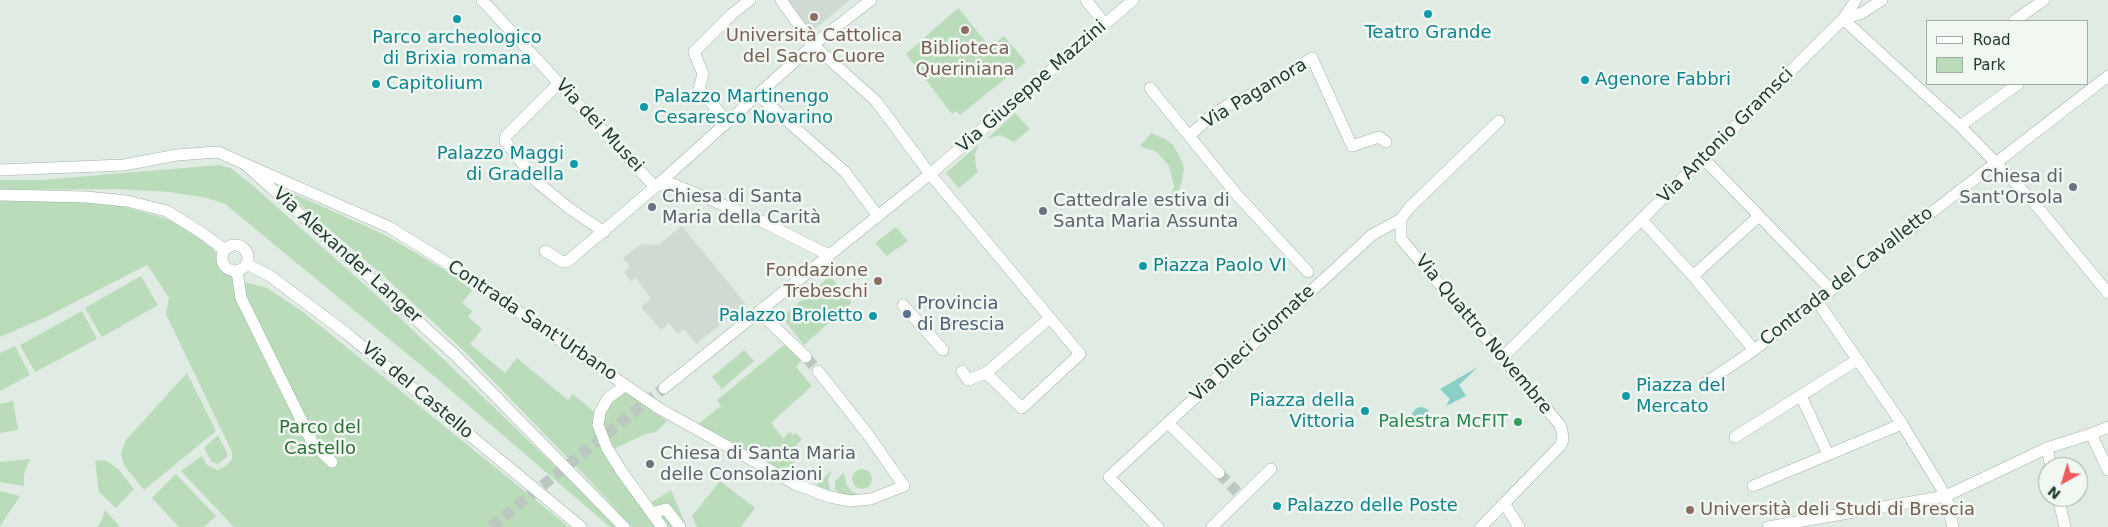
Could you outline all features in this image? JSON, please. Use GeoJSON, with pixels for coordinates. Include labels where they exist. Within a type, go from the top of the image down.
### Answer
{"type":"FeatureCollection","features":[{"type":"Feature","properties":{"kind":"street","name":"Via dei Musei"},"geometry":{"type":"LineString","coordinates":[[482,0],[655,187]]}},
{"type":"Feature","properties":{"kind":"street"},"geometry":{"type":"LineString","coordinates":[[728,122],[699,89],[703,74],[694,52],[732,14],[750,0]]}},
{"type":"Feature","properties":{"kind":"street"},"geometry":{"type":"LineString","coordinates":[[781,0],[813,45],[876,101],[930,174],[1080,354],[1022,408],[986,373]]}},
{"type":"Feature","properties":{"kind":"street"},"geometry":{"type":"LineString","coordinates":[[545,251],[566,262],[604,232],[813,45],[872,0]]}},
{"type":"Feature","properties":{"kind":"street"},"geometry":{"type":"LineString","coordinates":[[1086,0],[1105,24]]}},
{"type":"Feature","properties":{"kind":"street","name":"Via Giuseppe Mazzini"},"geometry":{"type":"LineString","coordinates":[[664,388],[930,174],[1134,0]]}},
{"type":"Feature","properties":{"kind":"street","name":"Via Antonio Gramsci"},"geometry":{"type":"LineString","coordinates":[[1503,358],[1843,19],[1856,0]]}},
{"type":"Feature","properties":{"kind":"street","name":"Via Antonio Gramsci"},"geometry":{"type":"LineString","coordinates":[[1843,19],[1862,13],[1882,0]]}},
{"type":"Feature","properties":{"kind":"street"},"geometry":{"type":"LineString","coordinates":[[2015,20],[2044,0]]}},
{"type":"Feature","properties":{"kind":"street"},"geometry":{"type":"LineString","coordinates":[[1843,19],[1960,126],[1996,162],[2031,199],[2108,293]]}},
{"type":"Feature","properties":{"kind":"street","name":"Via Paganora"},"geometry":{"type":"LineString","coordinates":[[1189,136],[1211,116],[1228,105],[1268,87],[1312,58],[1352,146],[1379,137],[1386,142]]}},
{"type":"Feature","properties":{"kind":"street","name":"Contrada del Cavalletto"},"geometry":{"type":"LineString","coordinates":[[1704,384],[1754,350],[1830,289],[2108,76]]}},
{"type":"Feature","properties":{"kind":"street"},"geometry":{"type":"LineString","coordinates":[[559,83],[506,136],[504,141],[537,182],[569,208],[604,232]]}},
{"type":"Feature","properties":{"kind":"street"},"geometry":{"type":"LineString","coordinates":[[1960,126],[2017,85]]}},
{"type":"Feature","properties":{"kind":"street"},"geometry":{"type":"LineString","coordinates":[[1150,88],[1238,196],[1308,272]]}},
{"type":"Feature","properties":{"kind":"street"},"geometry":{"type":"LineString","coordinates":[[758,95],[845,172],[878,216]]}},
{"type":"Feature","properties":{"kind":"street","name":"Via Dieci Giornate"},"geometry":{"type":"LineString","coordinates":[[1158,527],[1110,477],[1372,235],[1401,218],[1410,206],[1499,121]]}},
{"type":"Feature","properties":{"kind":"street","name":"Via Alexander Langer"},"geometry":{"type":"LineString","coordinates":[[0,170],[124,165],[178,155],[218,152],[245,164],[455,355],[624,527]]}},
{"type":"Feature","properties":{"kind":"street"},"geometry":{"type":"LineString","coordinates":[[1703,158],[1830,289]]}},
{"type":"Feature","properties":{"kind":"street","name":"Contrada Sant'Urbano"},"geometry":{"type":"LineString","coordinates":[[245,164],[389,227],[460,271],[663,411],[795,484],[836,499],[864,501],[904,486],[869,436],[818,371]]}},
{"type":"Feature","properties":{"kind":"street"},"geometry":{"type":"LineString","coordinates":[[655,187],[670,183],[761,221],[829,255]]}},
{"type":"Feature","properties":{"kind":"street"},"geometry":{"type":"LineString","coordinates":[[0,195],[86,197],[127,201],[167,211],[225,250],[222,260],[224,265],[232,271],[241,270],[247,264]]}},
{"type":"Feature","properties":{"kind":"street"},"geometry":{"type":"LineString","coordinates":[[1693,276],[1759,216]]}},
{"type":"Feature","properties":{"kind":"street","name":"Via Quattro Novembre"},"geometry":{"type":"LineString","coordinates":[[1401,218],[1401,239],[1560,425],[1563,440],[1560,446],[1504,503]]}},
{"type":"Feature","properties":{"kind":"street"},"geometry":{"type":"LineString","coordinates":[[1642,220],[1693,276],[1754,350]]}},
{"type":"Feature","properties":{"kind":"street","name":"Via del Castello"},"geometry":{"type":"LineString","coordinates":[[225,250],[234,245],[244,249],[247,254],[247,264],[284,286],[346,333],[581,527]]}},
{"type":"Feature","properties":{"kind":"street"},"geometry":{"type":"LineString","coordinates":[[237,271],[241,298],[300,418],[315,447],[332,462]]}},
{"type":"Feature","properties":{"kind":"street"},"geometry":{"type":"LineString","coordinates":[[1816,301],[1902,424],[1946,496],[1954,527]]}},
{"type":"Feature","properties":{"kind":"street"},"geometry":{"type":"LineString","coordinates":[[903,305],[943,350]]}},
{"type":"Feature","properties":{"kind":"street"},"geometry":{"type":"LineString","coordinates":[[759,312],[806,357]]}},
{"type":"Feature","properties":{"kind":"street"},"geometry":{"type":"LineString","coordinates":[[965,376],[986,373],[1050,318]]}},
{"type":"Feature","properties":{"kind":"street"},"geometry":{"type":"LineString","coordinates":[[1735,437],[1857,360]]}},
{"type":"Feature","properties":{"kind":"street"},"geometry":{"type":"LineString","coordinates":[[626,385],[608,398],[600,412],[598,425],[607,448],[622,472],[662,527]]}},
{"type":"Feature","properties":{"kind":"street"},"geometry":{"type":"LineString","coordinates":[[1800,396],[1828,454]]}},
{"type":"Feature","properties":{"kind":"street"},"geometry":{"type":"LineString","coordinates":[[1168,423],[1219,473]]}},
{"type":"Feature","properties":{"kind":"street"},"geometry":{"type":"LineString","coordinates":[[1752,486],[1902,424]]}},
{"type":"Feature","properties":{"kind":"street"},"geometry":{"type":"LineString","coordinates":[[1768,527],[1946,496],[2047,448],[2108,427]]}},
{"type":"Feature","properties":{"kind":"street"},"geometry":{"type":"LineString","coordinates":[[2091,434],[2108,470]]}},
{"type":"Feature","properties":{"kind":"street"},"geometry":{"type":"LineString","coordinates":[[2047,448],[2049,457]]}},
{"type":"Feature","properties":{"kind":"street"},"geometry":{"type":"LineString","coordinates":[[1212,527],[1240,494],[1271,469]]}},
{"type":"Feature","properties":{"kind":"street"},"geometry":{"type":"LineString","coordinates":[[1481,527],[1504,503],[1519,527]]}},
{"type":"Feature","properties":{"kind":"street"},"geometry":{"type":"LineString","coordinates":[[2060,507],[2065,527]]}},
{"type":"Feature","properties":{"kind":"street"},"geometry":{"type":"LineString","coordinates":[[652,513],[666,509],[680,527]]}},
{"type":"Feature","properties":{"kind":"shaded area","name":"Università Cattolica del Sacro Cuore"},"geometry":{"type":"Polygon","coordinates":[[[787,0],[850,0],[810,33],[787,0]]]}},
{"type":"Feature","properties":{"kind":"shaded area"},"geometry":{"type":"Polygon","coordinates":[[[682,226],[746,304],[696,344],[684,329],[678,334],[669,323],[661,330],[641,307],[651,299],[636,278],[631,281],[624,272],[630,267],[623,258],[641,244],[658,245],[682,226]]]}},
{"type":"Feature","properties":{"kind":"green space"},"geometry":{"type":"Polygon","coordinates":[[[958,8],[990,47],[1004,36],[1026,62],[960,115],[956,111],[952,114],[906,54],[958,8]]]}},
{"type":"Feature","properties":{"kind":"green space"},"geometry":{"type":"Polygon","coordinates":[[[1015,113],[1030,129],[1014,142],[1000,135],[987,139],[1015,113]]]}},
{"type":"Feature","properties":{"kind":"green space"},"geometry":{"type":"Polygon","coordinates":[[[1151,133],[1173,145],[1182,161],[1184,170],[1180,188],[1169,202],[1174,186],[1169,166],[1158,153],[1140,146],[1151,133]]]}},
{"type":"Feature","properties":{"kind":"green space"},"geometry":{"type":"Polygon","coordinates":[[[979,144],[975,154],[978,172],[959,188],[946,173],[979,144]]]}},
{"type":"Feature","properties":{"kind":"green space"},"geometry":{"type":"Polygon","coordinates":[[[220,165],[232,169],[251,184],[375,294],[619,527],[610,527],[434,376],[225,204],[207,198],[170,192],[119,189],[0,190],[0,180],[41,180],[220,165]]]}},
{"type":"Feature","properties":{"kind":"green space"},"geometry":{"type":"Polygon","coordinates":[[[290,192],[385,235],[450,273],[472,290],[462,303],[472,311],[468,317],[482,329],[470,344],[505,373],[517,358],[568,400],[573,394],[594,412],[594,428],[657,527],[632,527],[464,351],[385,277],[288,194],[290,192]]]}},
{"type":"Feature","properties":{"kind":"green space","name":"Parco del Castello"},"geometry":{"type":"Polygon","coordinates":[[[0,200],[102,201],[155,215],[186,228],[213,249],[233,279],[267,288],[303,312],[569,527],[234,527],[181,471],[202,456],[207,465],[218,470],[226,466],[232,459],[232,452],[166,314],[169,298],[147,265],[46,317],[0,337],[0,200]]]}},
{"type":"Feature","properties":{"kind":"green space"},"geometry":{"type":"Polygon","coordinates":[[[896,227],[908,241],[887,256],[875,243],[896,227]]]}},
{"type":"Feature","properties":{"kind":"green space"},"geometry":{"type":"Polygon","coordinates":[[[141,276],[158,305],[102,337],[85,308],[141,276]]]}},
{"type":"Feature","properties":{"kind":"green space"},"geometry":{"type":"Polygon","coordinates":[[[830,276],[852,302],[804,345],[782,317],[830,276]]]}},
{"type":"Feature","properties":{"kind":"green space"},"geometry":{"type":"Polygon","coordinates":[[[82,311],[97,339],[35,372],[20,345],[82,311]]]}},
{"type":"Feature","properties":{"kind":"green space"},"geometry":{"type":"Polygon","coordinates":[[[785,344],[801,361],[796,367],[812,386],[771,423],[783,438],[790,432],[793,435],[796,433],[802,439],[794,448],[797,458],[787,473],[697,425],[721,406],[717,400],[785,344]]]}},
{"type":"Feature","properties":{"kind":"green space"},"geometry":{"type":"Polygon","coordinates":[[[15,346],[30,375],[0,391],[0,353],[15,346]]]}},
{"type":"Feature","properties":{"kind":"green space"},"geometry":{"type":"Polygon","coordinates":[[[744,350],[754,361],[722,389],[712,377],[744,350]]]}},
{"type":"Feature","properties":{"kind":"green space"},"geometry":{"type":"Polygon","coordinates":[[[187,373],[216,431],[144,490],[124,465],[121,453],[126,440],[187,373]]]}},
{"type":"Feature","properties":{"kind":"green space"},"geometry":{"type":"Polygon","coordinates":[[[626,392],[667,421],[656,432],[645,434],[614,449],[601,424],[610,400],[626,392]]]}},
{"type":"Feature","properties":{"kind":"green space"},"geometry":{"type":"Polygon","coordinates":[[[13,401],[18,430],[0,433],[0,404],[13,401]]]}},
{"type":"Feature","properties":{"kind":"green space"},"geometry":{"type":"Polygon","coordinates":[[[218,435],[227,453],[227,457],[218,464],[212,462],[204,448],[218,435]]]}},
{"type":"Feature","properties":{"kind":"green space"},"geometry":{"type":"Polygon","coordinates":[[[30,459],[24,474],[24,486],[0,482],[0,462],[30,459]]]}},
{"type":"Feature","properties":{"kind":"green space"},"geometry":{"type":"Polygon","coordinates":[[[104,460],[118,469],[134,489],[116,508],[99,492],[95,461],[104,460]]]}},
{"type":"Feature","properties":{"kind":"green space"},"geometry":{"type":"Polygon","coordinates":[[[862,469],[869,472],[872,479],[869,486],[862,489],[855,486],[852,479],[855,472],[862,469]]]}},
{"type":"Feature","properties":{"kind":"green space"},"geometry":{"type":"Polygon","coordinates":[[[832,470],[828,481],[831,493],[814,487],[832,470]]]}},
{"type":"Feature","properties":{"kind":"green space"},"geometry":{"type":"Polygon","coordinates":[[[844,473],[847,486],[853,492],[860,495],[856,497],[842,495],[835,489],[835,481],[844,473]]]}},
{"type":"Feature","properties":{"kind":"green space"},"geometry":{"type":"Polygon","coordinates":[[[176,474],[216,516],[204,527],[179,527],[152,498],[176,474]]]}},
{"type":"Feature","properties":{"kind":"green space"},"geometry":{"type":"Polygon","coordinates":[[[720,481],[755,508],[741,527],[697,527],[692,516],[720,481]]]}},
{"type":"Feature","properties":{"kind":"green space"},"geometry":{"type":"Polygon","coordinates":[[[671,490],[687,527],[666,527],[649,504],[671,490]]]}},
{"type":"Feature","properties":{"kind":"green space"},"geometry":{"type":"Polygon","coordinates":[[[0,491],[20,496],[0,526],[0,491]]]}},
{"type":"Feature","properties":{"kind":"green space"},"geometry":{"type":"Polygon","coordinates":[[[105,510],[120,527],[97,527],[102,520],[105,510]]]}},
{"type":"Feature","properties":{"kind":"water"},"geometry":{"type":"Polygon","coordinates":[[[1478,367],[1459,385],[1466,396],[1446,406],[1450,399],[1440,389],[1478,367]]]}},
{"type":"Feature","properties":{"kind":"water"},"geometry":{"type":"Polygon","coordinates":[[[1421,407],[1427,410],[1430,416],[1427,422],[1421,425],[1415,422],[1412,416],[1415,410],[1421,407]]]}},
{"type":"Feature","properties":{"kind":"tunnel"},"geometry":{"type":"LineString","coordinates":[[806,357],[818,371]]}},
{"type":"Feature","properties":{"kind":"tunnel"},"geometry":{"type":"LineString","coordinates":[[491,527],[664,388]]}},
{"type":"Feature","properties":{"kind":"tunnel"},"geometry":{"type":"LineString","coordinates":[[1219,473],[1237,492]]}},
{"type":"Feature","properties":{"kind":"place","name":"Teatro Grande"},"geometry":{"type":"Point","coordinates":[1428,14]}},
{"type":"Feature","properties":{"kind":"place","name":"Università Cattolica del Sacro Cuore"},"geometry":{"type":"Point","coordinates":[814,17]}},
{"type":"Feature","properties":{"kind":"place","name":"Parco archeologico di Brixia romana"},"geometry":{"type":"Point","coordinates":[457,19]}},
{"type":"Feature","properties":{"kind":"place","name":"Biblioteca Queriniana"},"geometry":{"type":"Point","coordinates":[965,30]}},
{"type":"Feature","properties":{"kind":"place","name":"Agenore Fabbri"},"geometry":{"type":"Point","coordinates":[1585,80]}},
{"type":"Feature","properties":{"kind":"place","name":"Capitolium"},"geometry":{"type":"Point","coordinates":[376,84]}},
{"type":"Feature","properties":{"kind":"place","name":"Palazzo Martinengo Cesaresco Novarino"},"geometry":{"type":"Point","coordinates":[644,107]}},
{"type":"Feature","properties":{"kind":"place","name":"Palazzo Maggi di Gradella"},"geometry":{"type":"Point","coordinates":[574,164]}},
{"type":"Feature","properties":{"kind":"place","name":"Chiesa di Sant'Orsola"},"geometry":{"type":"Point","coordinates":[2073,187]}},
{"type":"Feature","properties":{"kind":"place","name":"Chiesa di Santa Maria della Carità"},"geometry":{"type":"Point","coordinates":[652,207]}},
{"type":"Feature","properties":{"kind":"place","name":"Cattedrale estiva di Santa Maria Assunta"},"geometry":{"type":"Point","coordinates":[1043,211]}},
{"type":"Feature","properties":{"kind":"place","name":"Piazza Paolo VI"},"geometry":{"type":"Point","coordinates":[1143,266]}},
{"type":"Feature","properties":{"kind":"place","name":"Fondazione Trebeschi"},"geometry":{"type":"Point","coordinates":[878,281]}},
{"type":"Feature","properties":{"kind":"place","name":"Provincia di Brescia"},"geometry":{"type":"Point","coordinates":[907,314]}},
{"type":"Feature","properties":{"kind":"place","name":"Palazzo Broletto"},"geometry":{"type":"Point","coordinates":[873,316]}},
{"type":"Feature","properties":{"kind":"place","name":"Piazza del Mercato"},"geometry":{"type":"Point","coordinates":[1626,396]}},
{"type":"Feature","properties":{"kind":"place","name":"Piazza della Vittoria"},"geometry":{"type":"Point","coordinates":[1365,411]}},
{"type":"Feature","properties":{"kind":"place","name":"Palestra McFIT"},"geometry":{"type":"Point","coordinates":[1518,422]}},
{"type":"Feature","properties":{"kind":"place","name":"Chiesa di Santa Maria delle Consolazioni"},"geometry":{"type":"Point","coordinates":[650,464]}},
{"type":"Feature","properties":{"kind":"place","name":"Palazzo delle Poste"},"geometry":{"type":"Point","coordinates":[1277,506]}},
{"type":"Feature","properties":{"kind":"place","name":"Università deli Studi di Brescia"},"geometry":{"type":"Point","coordinates":[1690,510]}}]}
